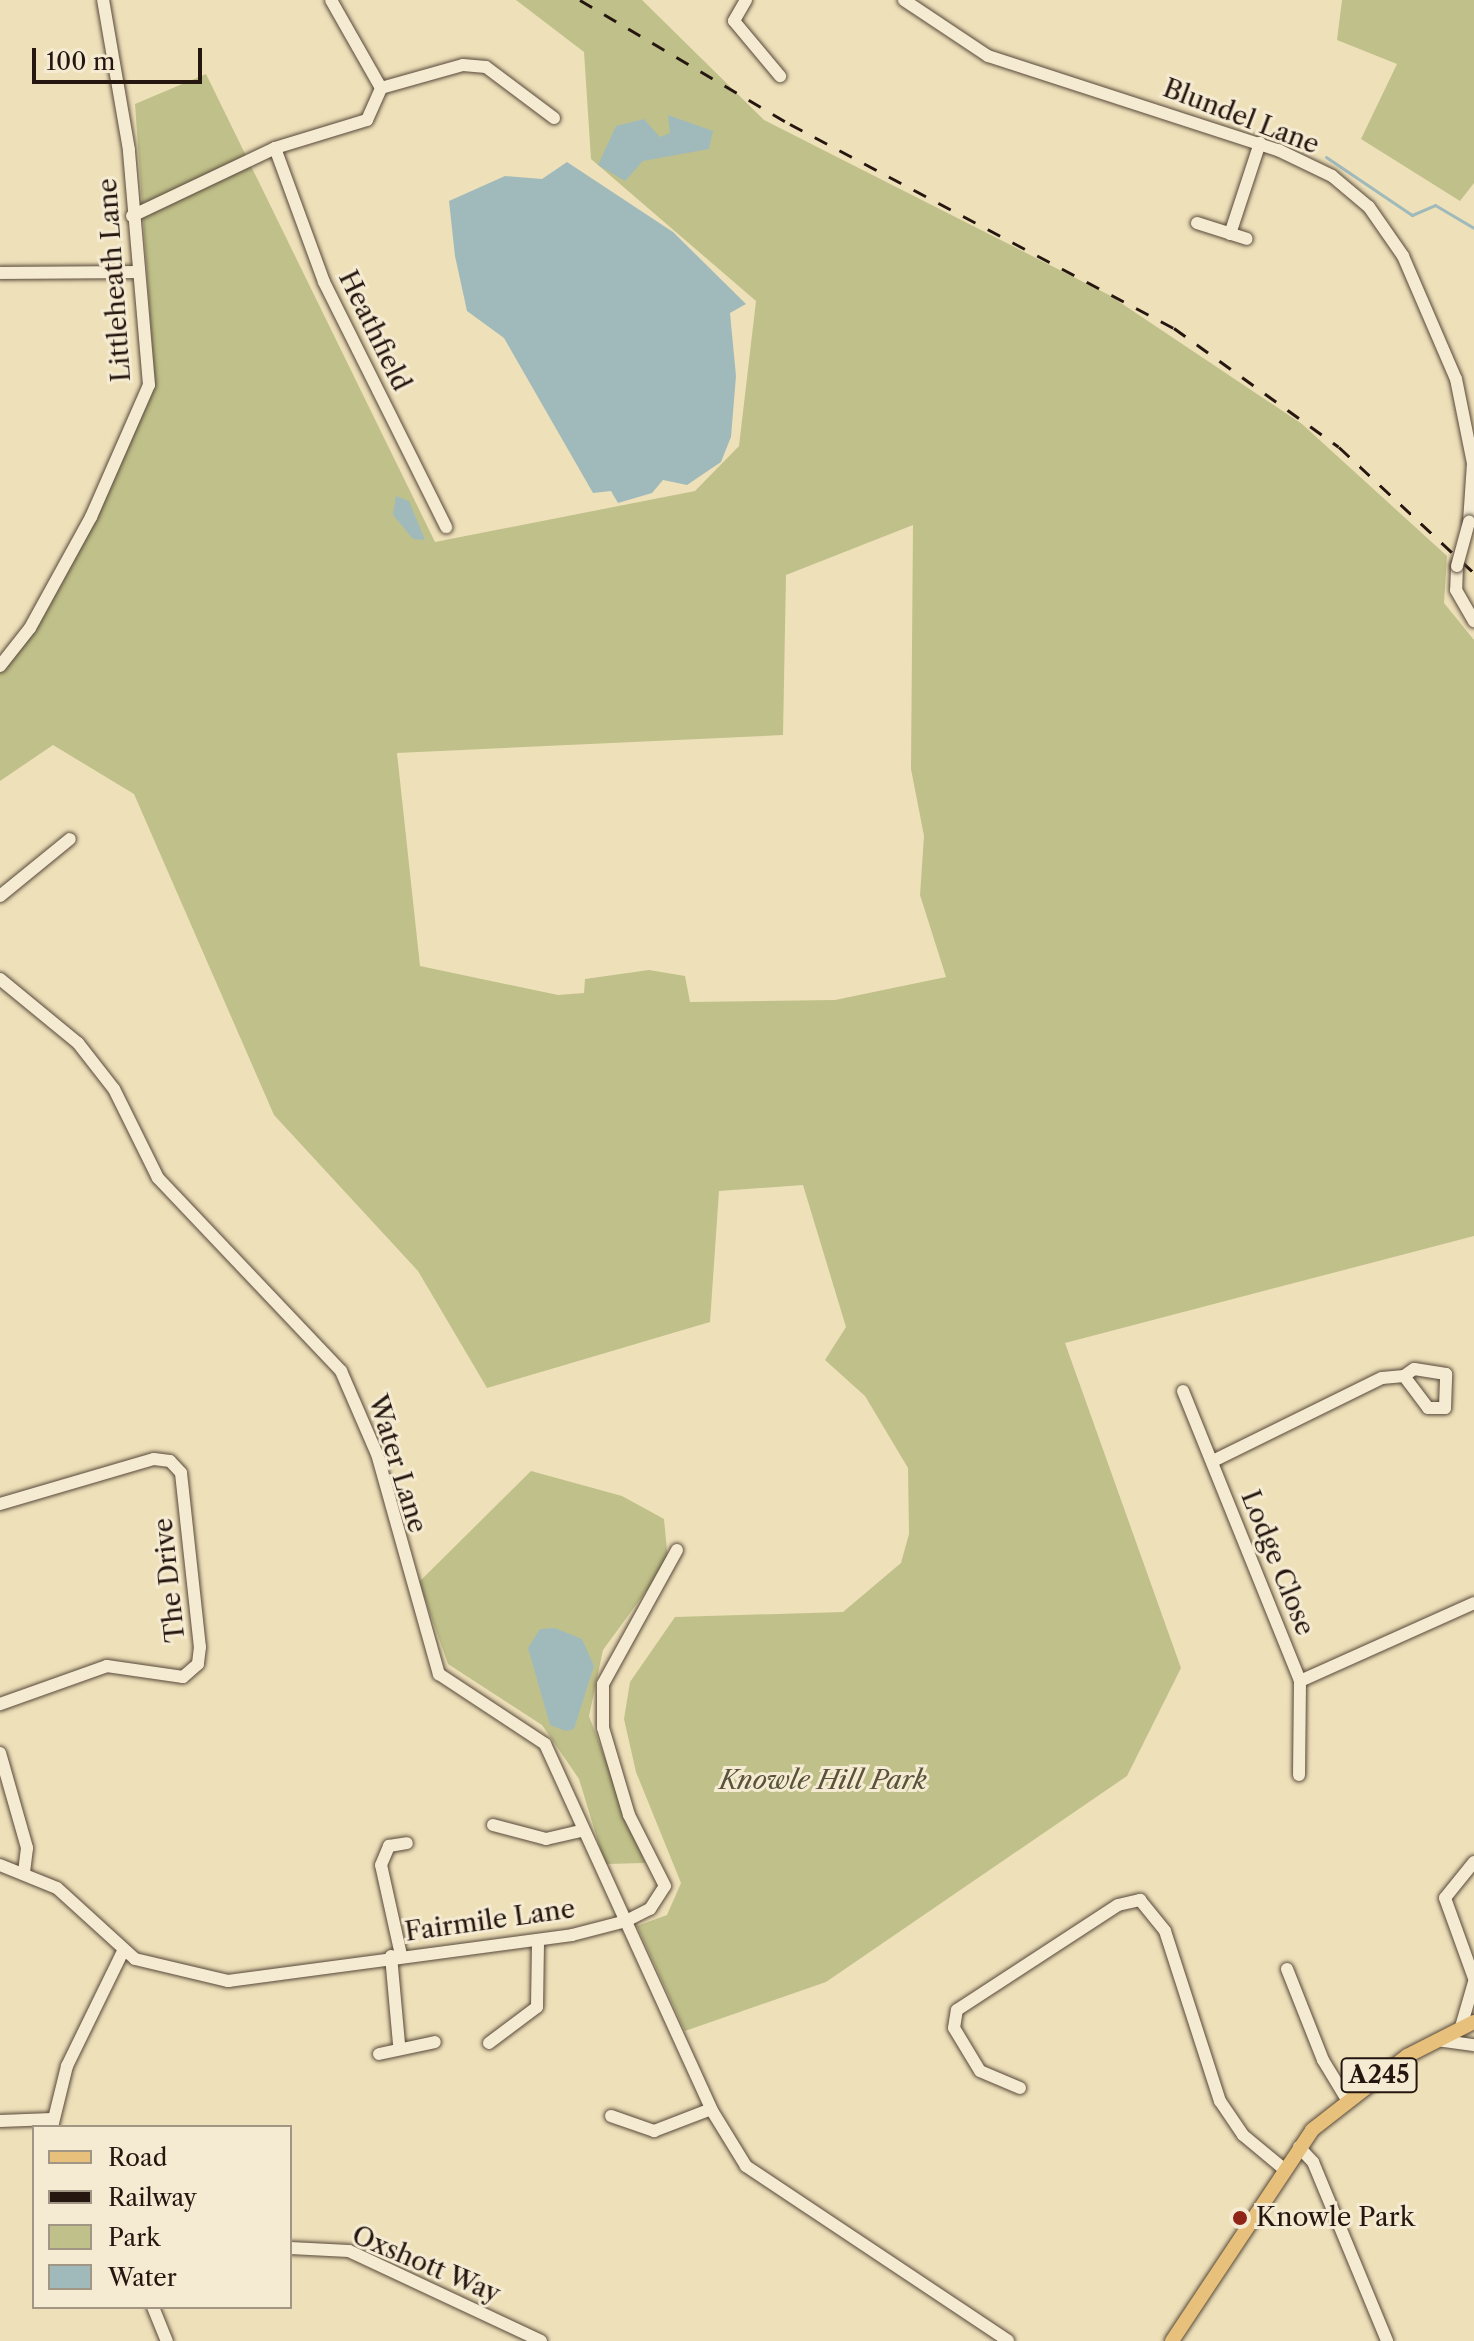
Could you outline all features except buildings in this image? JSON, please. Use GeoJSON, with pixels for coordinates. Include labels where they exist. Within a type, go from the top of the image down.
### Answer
{"type":"FeatureCollection","features":[{"type":"Feature","properties":{"kind":"main road","name":"A245"},"geometry":{"type":"LineString","coordinates":[[1172,2341],[1299,2147],[1346,2098],[1434,2040],[1467,2025]]}},
{"type":"Feature","properties":{"kind":"street","name":"Littleheath Lane"},"geometry":{"type":"LineString","coordinates":[[0,666],[30,628],[91,517],[149,385],[132,216],[103,0]]}},
{"type":"Feature","properties":{"kind":"street"},"geometry":{"type":"LineString","coordinates":[[331,0],[381,88]]}},
{"type":"Feature","properties":{"kind":"street"},"geometry":{"type":"LineString","coordinates":[[746,0],[734,21],[780,76]]}},
{"type":"Feature","properties":{"kind":"street","name":"Blundel Lane"},"geometry":{"type":"LineString","coordinates":[[904,0],[988,56],[1260,143],[1351,191],[1403,256],[1463,405],[1473,463],[1469,522],[1457,566],[1456,590],[1474,621]]}},
{"type":"Feature","properties":{"kind":"street"},"geometry":{"type":"LineString","coordinates":[[381,88],[463,65],[486,67],[554,118]]}},
{"type":"Feature","properties":{"kind":"street"},"geometry":{"type":"LineString","coordinates":[[132,216],[275,148],[367,120],[381,88]]}},
{"type":"Feature","properties":{"kind":"street"},"geometry":{"type":"LineString","coordinates":[[1230,234],[1260,143]]}},
{"type":"Feature","properties":{"kind":"street","name":"Heathfield"},"geometry":{"type":"LineString","coordinates":[[275,148],[324,282],[446,527]]}},
{"type":"Feature","properties":{"kind":"street"},"geometry":{"type":"LineString","coordinates":[[1197,223],[1247,239]]}},
{"type":"Feature","properties":{"kind":"street"},"geometry":{"type":"LineString","coordinates":[[0,273],[136,272]]}},
{"type":"Feature","properties":{"kind":"street"},"geometry":{"type":"LineString","coordinates":[[0,896],[70,839]]}},
{"type":"Feature","properties":{"kind":"street","name":"Water Lane"},"geometry":{"type":"LineString","coordinates":[[0,979],[78,1043],[114,1089],[158,1178],[341,1371],[377,1454],[439,1674],[545,1744],[567,1782],[580,1831],[626,1921]]}},
{"type":"Feature","properties":{"kind":"street"},"geometry":{"type":"LineString","coordinates":[[1213,1461],[1340,1395],[1404,1376]]}},
{"type":"Feature","properties":{"kind":"street","name":"Lodge Close"},"geometry":{"type":"LineString","coordinates":[[1183,1391],[1300,1681],[1299,1775]]}},
{"type":"Feature","properties":{"kind":"street","name":"The Drive"},"geometry":{"type":"LineString","coordinates":[[0,1504],[170,1461],[181,1473],[200,1647],[198,1664],[183,1677],[107,1666],[0,1704]]}},
{"type":"Feature","properties":{"kind":"street"},"geometry":{"type":"LineString","coordinates":[[677,1550],[603,1684],[603,1728],[629,1815],[665,1886],[650,1909],[626,1921],[711,2109],[760,2179],[1008,2341]]}},
{"type":"Feature","properties":{"kind":"street"},"geometry":{"type":"LineString","coordinates":[[1300,1681],[1474,1603]]}},
{"type":"Feature","properties":{"kind":"street"},"geometry":{"type":"LineString","coordinates":[[0,1753],[27,1848],[24,1871]]}},
{"type":"Feature","properties":{"kind":"street"},"geometry":{"type":"LineString","coordinates":[[493,1825],[546,1839],[580,1831]]}},
{"type":"Feature","properties":{"kind":"street"},"geometry":{"type":"LineString","coordinates":[[399,2044],[396,1956],[381,1865],[389,1846],[407,1843]]}},
{"type":"Feature","properties":{"kind":"street"},"geometry":{"type":"LineString","coordinates":[[1467,2025],[1474,1980],[1445,1898],[1474,1862]]}},
{"type":"Feature","properties":{"kind":"street","name":"Fairmile Lane"},"geometry":{"type":"LineString","coordinates":[[0,1865],[24,1871],[57,1888],[123,1951],[163,1969],[228,1981],[396,1956],[538,1940],[626,1921]]}},
{"type":"Feature","properties":{"kind":"street"},"geometry":{"type":"LineString","coordinates":[[1020,2088],[980,2071],[954,2028],[957,2010],[1118,1905],[1140,1900],[1165,1931],[1220,2101],[1243,2135],[1284,2169]]}},
{"type":"Feature","properties":{"kind":"street"},"geometry":{"type":"LineString","coordinates":[[489,2043],[537,2007],[538,1940]]}},
{"type":"Feature","properties":{"kind":"street"},"geometry":{"type":"LineString","coordinates":[[0,2121],[52,2123],[67,2066],[123,1951]]}},
{"type":"Feature","properties":{"kind":"street"},"geometry":{"type":"LineString","coordinates":[[1304,1973],[1288,1973],[1346,2098]]}},
{"type":"Feature","properties":{"kind":"street"},"geometry":{"type":"LineString","coordinates":[[1434,2040],[1474,2045]]}},
{"type":"Feature","properties":{"kind":"street"},"geometry":{"type":"LineString","coordinates":[[379,2054],[399,2044],[435,2042]]}},
{"type":"Feature","properties":{"kind":"street"},"geometry":{"type":"LineString","coordinates":[[611,2116],[654,2131],[711,2109]]}},
{"type":"Feature","properties":{"kind":"street"},"geometry":{"type":"LineString","coordinates":[[1299,2147],[1313,2162],[1387,2341]]}},
{"type":"Feature","properties":{"kind":"street","name":"Oxshott Way"},"geometry":{"type":"LineString","coordinates":[[292,2248],[349,2251],[541,2341]]}},
{"type":"Feature","properties":{"kind":"street"},"geometry":{"type":"LineString","coordinates":[[154,2309],[167,2341]]}},
{"type":"Feature","properties":{"kind":"green space","name":"Knowle Hill Park"},"geometry":{"type":"Polygon","coordinates":[[[516,0],[642,0],[764,120],[1109,295],[1302,424],[1447,556],[1444,603],[1474,640],[1474,1236],[1065,1343],[1181,1668],[1127,1776],[826,1982],[685,2031],[637,1926],[667,1915],[681,1883],[636,1772],[624,1719],[630,1682],[675,1617],[843,1612],[901,1563],[909,1534],[908,1468],[865,1396],[825,1360],[846,1327],[803,1185],[719,1191],[710,1322],[487,1388],[418,1271],[274,1115],[134,794],[53,745],[0,781],[0,672],[91,517],[155,386],[135,104],[206,74],[435,542],[695,491],[739,446],[756,301],[591,159],[584,52],[516,0]],[[913,525],[786,575],[783,735],[397,753],[420,966],[558,995],[584,993],[585,979],[649,970],[685,976],[690,1002],[835,1000],[946,977],[920,895],[924,836],[911,769],[913,525]]]}},
{"type":"Feature","properties":{"kind":"green space"},"geometry":{"type":"Polygon","coordinates":[[[1342,0],[1474,0],[1474,183],[1460,201],[1361,139],[1397,64],[1337,40],[1342,0]]]}},
{"type":"Feature","properties":{"kind":"green space"},"geometry":{"type":"Polygon","coordinates":[[[531,1471],[622,1496],[664,1519],[668,1561],[603,1650],[589,1716],[645,1863],[605,1864],[579,1779],[542,1725],[448,1664],[419,1582],[531,1471]]]}},
{"type":"Feature","properties":{"kind":"water"},"geometry":{"type":"Polygon","coordinates":[[[668,115],[713,131],[709,149],[643,161],[625,181],[598,165],[616,126],[644,119],[660,137],[670,133],[668,115]]]}},
{"type":"Feature","properties":{"kind":"water"},"geometry":{"type":"Polygon","coordinates":[[[567,162],[673,232],[746,304],[730,313],[736,376],[731,437],[721,462],[687,485],[663,480],[652,493],[618,503],[611,491],[593,493],[504,338],[467,311],[455,256],[449,201],[505,176],[542,179],[567,162]]]}},
{"type":"Feature","properties":{"kind":"water"},"geometry":{"type":"Polygon","coordinates":[[[396,496],[409,501],[425,540],[413,539],[393,515],[396,496]]]}},
{"type":"Feature","properties":{"kind":"water"},"geometry":{"type":"Polygon","coordinates":[[[555,1628],[582,1639],[594,1666],[574,1729],[566,1731],[550,1725],[528,1648],[540,1629],[555,1628]]]}},
{"type":"Feature","properties":{"kind":"waterway"},"geometry":{"type":"LineString","coordinates":[[1326,157],[1412,215],[1435,205],[1474,228]]}},
{"type":"Feature","properties":{"kind":"railway"},"geometry":{"type":"LineString","coordinates":[[580,0],[790,124],[1174,328],[1339,447],[1474,573]]}},
{"type":"Feature","properties":{"kind":"place","name":"Knowle Park"},"geometry":{"type":"Point","coordinates":[1240,2218]}}]}
